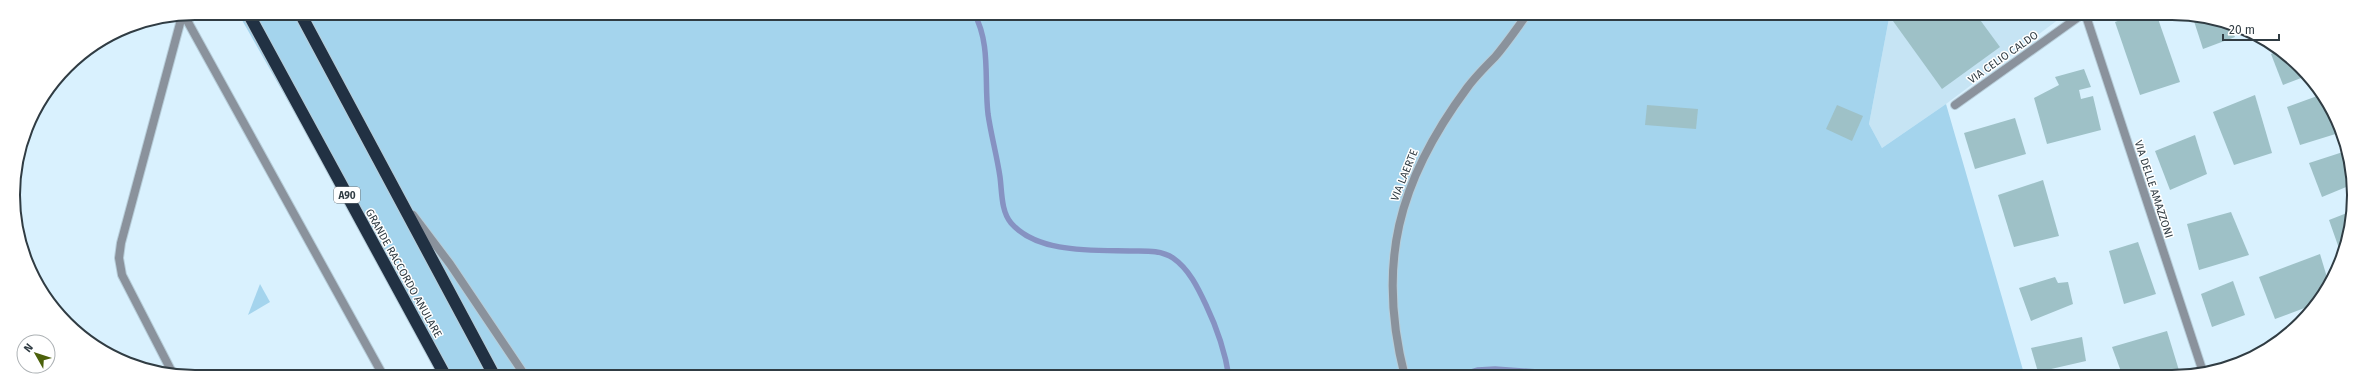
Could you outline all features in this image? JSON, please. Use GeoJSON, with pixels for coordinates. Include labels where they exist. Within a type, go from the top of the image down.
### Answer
{"type":"FeatureCollection","features":[{"type":"Feature","properties":{"kind":"highway","name":"GRANDE RACCORDO ANULARE"},"geometry":{"type":"LineString","coordinates":[[252,20],[442,370]]}},
{"type":"Feature","properties":{"kind":"highway"},"geometry":{"type":"LineString","coordinates":[[304,20],[491,370]]}},
{"type":"Feature","properties":{"kind":"street"},"geometry":{"type":"LineString","coordinates":[[170,369],[129,293],[122,275],[119,258],[182,20]]}},
{"type":"Feature","properties":{"kind":"street"},"geometry":{"type":"LineString","coordinates":[[186,20],[380,370]]}},
{"type":"Feature","properties":{"kind":"street","name":"VIA LAERTE"},"geometry":{"type":"LineString","coordinates":[[1403,370],[1394,320],[1392,281],[1395,241],[1408,190],[1426,150],[1448,116],[1476,76],[1495,56],[1523,20]]}},
{"type":"Feature","properties":{"kind":"street","name":"VIA CELIO CALDO"},"geometry":{"type":"LineString","coordinates":[[1955,105],[2074,20]]}},
{"type":"Feature","properties":{"kind":"street","name":"VIA DELLE AMAZZONI"},"geometry":{"type":"LineString","coordinates":[[2086,20],[2202,368]]}},
{"type":"Feature","properties":{"kind":"street"},"geometry":{"type":"LineString","coordinates":[[395,190],[450,264],[521,370]]}},
{"type":"Feature","properties":{"kind":"shaded area"},"geometry":{"type":"Polygon","coordinates":[[[242,20],[1889,20],[1869,124],[1882,148],[1946,104],[2023,370],[441,370],[242,20]]]}},
{"type":"Feature","properties":{"kind":"shaded area"},"geometry":{"type":"Polygon","coordinates":[[[1889,20],[2058,20],[1946,104],[1882,148],[1869,124],[1889,20]]]}},
{"type":"Feature","properties":{"kind":"shaded area"},"geometry":{"type":"Polygon","coordinates":[[[260,284],[270,302],[248,315],[260,284]]]}},
{"type":"Feature","properties":{"kind":"building"},"geometry":{"type":"Polygon","coordinates":[[[1980,20],[2000,47],[1942,89],[1893,21],[1980,20]]]}},
{"type":"Feature","properties":{"kind":"building"},"geometry":{"type":"Polygon","coordinates":[[[2120,20],[2158,20],[2180,82],[2140,95],[2115,22],[2120,20]]]}},
{"type":"Feature","properties":{"kind":"building"},"geometry":{"type":"Polygon","coordinates":[[[2194,21],[2233,31],[2235,37],[2203,49],[2194,21]]]}},
{"type":"Feature","properties":{"kind":"building"},"geometry":{"type":"Polygon","coordinates":[[[2274,53],[2279,56],[2302,78],[2283,85],[2271,54],[2274,53]]]}},
{"type":"Feature","properties":{"kind":"building"},"geometry":{"type":"Polygon","coordinates":[[[2084,69],[2091,87],[2079,90],[2081,99],[2093,96],[2101,130],[2047,144],[2034,98],[2059,85],[2055,77],[2084,69]]]}},
{"type":"Feature","properties":{"kind":"building"},"geometry":{"type":"Polygon","coordinates":[[[2255,95],[2272,153],[2234,165],[2213,112],[2255,95]]]}},
{"type":"Feature","properties":{"kind":"building"},"geometry":{"type":"Polygon","coordinates":[[[2317,96],[2336,134],[2300,145],[2287,107],[2317,96]]]}},
{"type":"Feature","properties":{"kind":"building"},"geometry":{"type":"Polygon","coordinates":[[[1647,105],[1698,109],[1696,129],[1645,125],[1647,105]]]}},
{"type":"Feature","properties":{"kind":"building"},"geometry":{"type":"Polygon","coordinates":[[[1837,105],[1863,116],[1852,141],[1826,129],[1837,105]]]}},
{"type":"Feature","properties":{"kind":"building"},"geometry":{"type":"Polygon","coordinates":[[[2015,118],[2026,154],[1975,169],[1964,133],[2015,118]]]}},
{"type":"Feature","properties":{"kind":"building"},"geometry":{"type":"Polygon","coordinates":[[[2195,135],[2207,174],[2170,190],[2155,151],[2195,135]]]}},
{"type":"Feature","properties":{"kind":"building"},"geometry":{"type":"Polygon","coordinates":[[[2342,152],[2346,172],[2347,187],[2322,197],[2309,163],[2342,152]]]}},
{"type":"Feature","properties":{"kind":"building"},"geometry":{"type":"Polygon","coordinates":[[[2043,180],[2059,236],[2014,247],[1998,195],[2043,180]]]}},
{"type":"Feature","properties":{"kind":"building"},"geometry":{"type":"Polygon","coordinates":[[[2231,212],[2249,255],[2199,270],[2187,224],[2231,212]]]}},
{"type":"Feature","properties":{"kind":"building"},"geometry":{"type":"Polygon","coordinates":[[[2346,213],[2339,248],[2329,220],[2346,213]]]}},
{"type":"Feature","properties":{"kind":"building"},"geometry":{"type":"Polygon","coordinates":[[[2138,242],[2156,294],[2124,304],[2109,251],[2138,242]]]}},
{"type":"Feature","properties":{"kind":"building"},"geometry":{"type":"Polygon","coordinates":[[[2320,254],[2327,276],[2318,292],[2306,307],[2275,319],[2259,277],[2320,254]]]}},
{"type":"Feature","properties":{"kind":"building"},"geometry":{"type":"Polygon","coordinates":[[[2055,277],[2058,283],[2068,282],[2073,304],[2031,321],[2019,288],[2055,277]]]}},
{"type":"Feature","properties":{"kind":"building"},"geometry":{"type":"Polygon","coordinates":[[[2233,281],[2245,315],[2212,327],[2201,294],[2233,281]]]}},
{"type":"Feature","properties":{"kind":"building"},"geometry":{"type":"Polygon","coordinates":[[[2167,331],[2179,370],[2120,370],[2112,347],[2167,331]]]}},
{"type":"Feature","properties":{"kind":"building"},"geometry":{"type":"Polygon","coordinates":[[[2082,337],[2086,361],[2047,370],[2037,370],[2031,348],[2082,337]]]}},
{"type":"Feature","properties":{"kind":"waterway"},"geometry":{"type":"LineString","coordinates":[[977,20],[983,37],[985,50],[988,114],[999,169],[1002,201],[1005,213],[1011,223],[1022,233],[1051,245],[1085,250],[1153,252],[1168,255],[1179,262],[1196,286],[1214,322],[1228,370]]}},
{"type":"Feature","properties":{"kind":"waterway"},"geometry":{"type":"LineString","coordinates":[[1478,370],[1509,370]]}}]}
